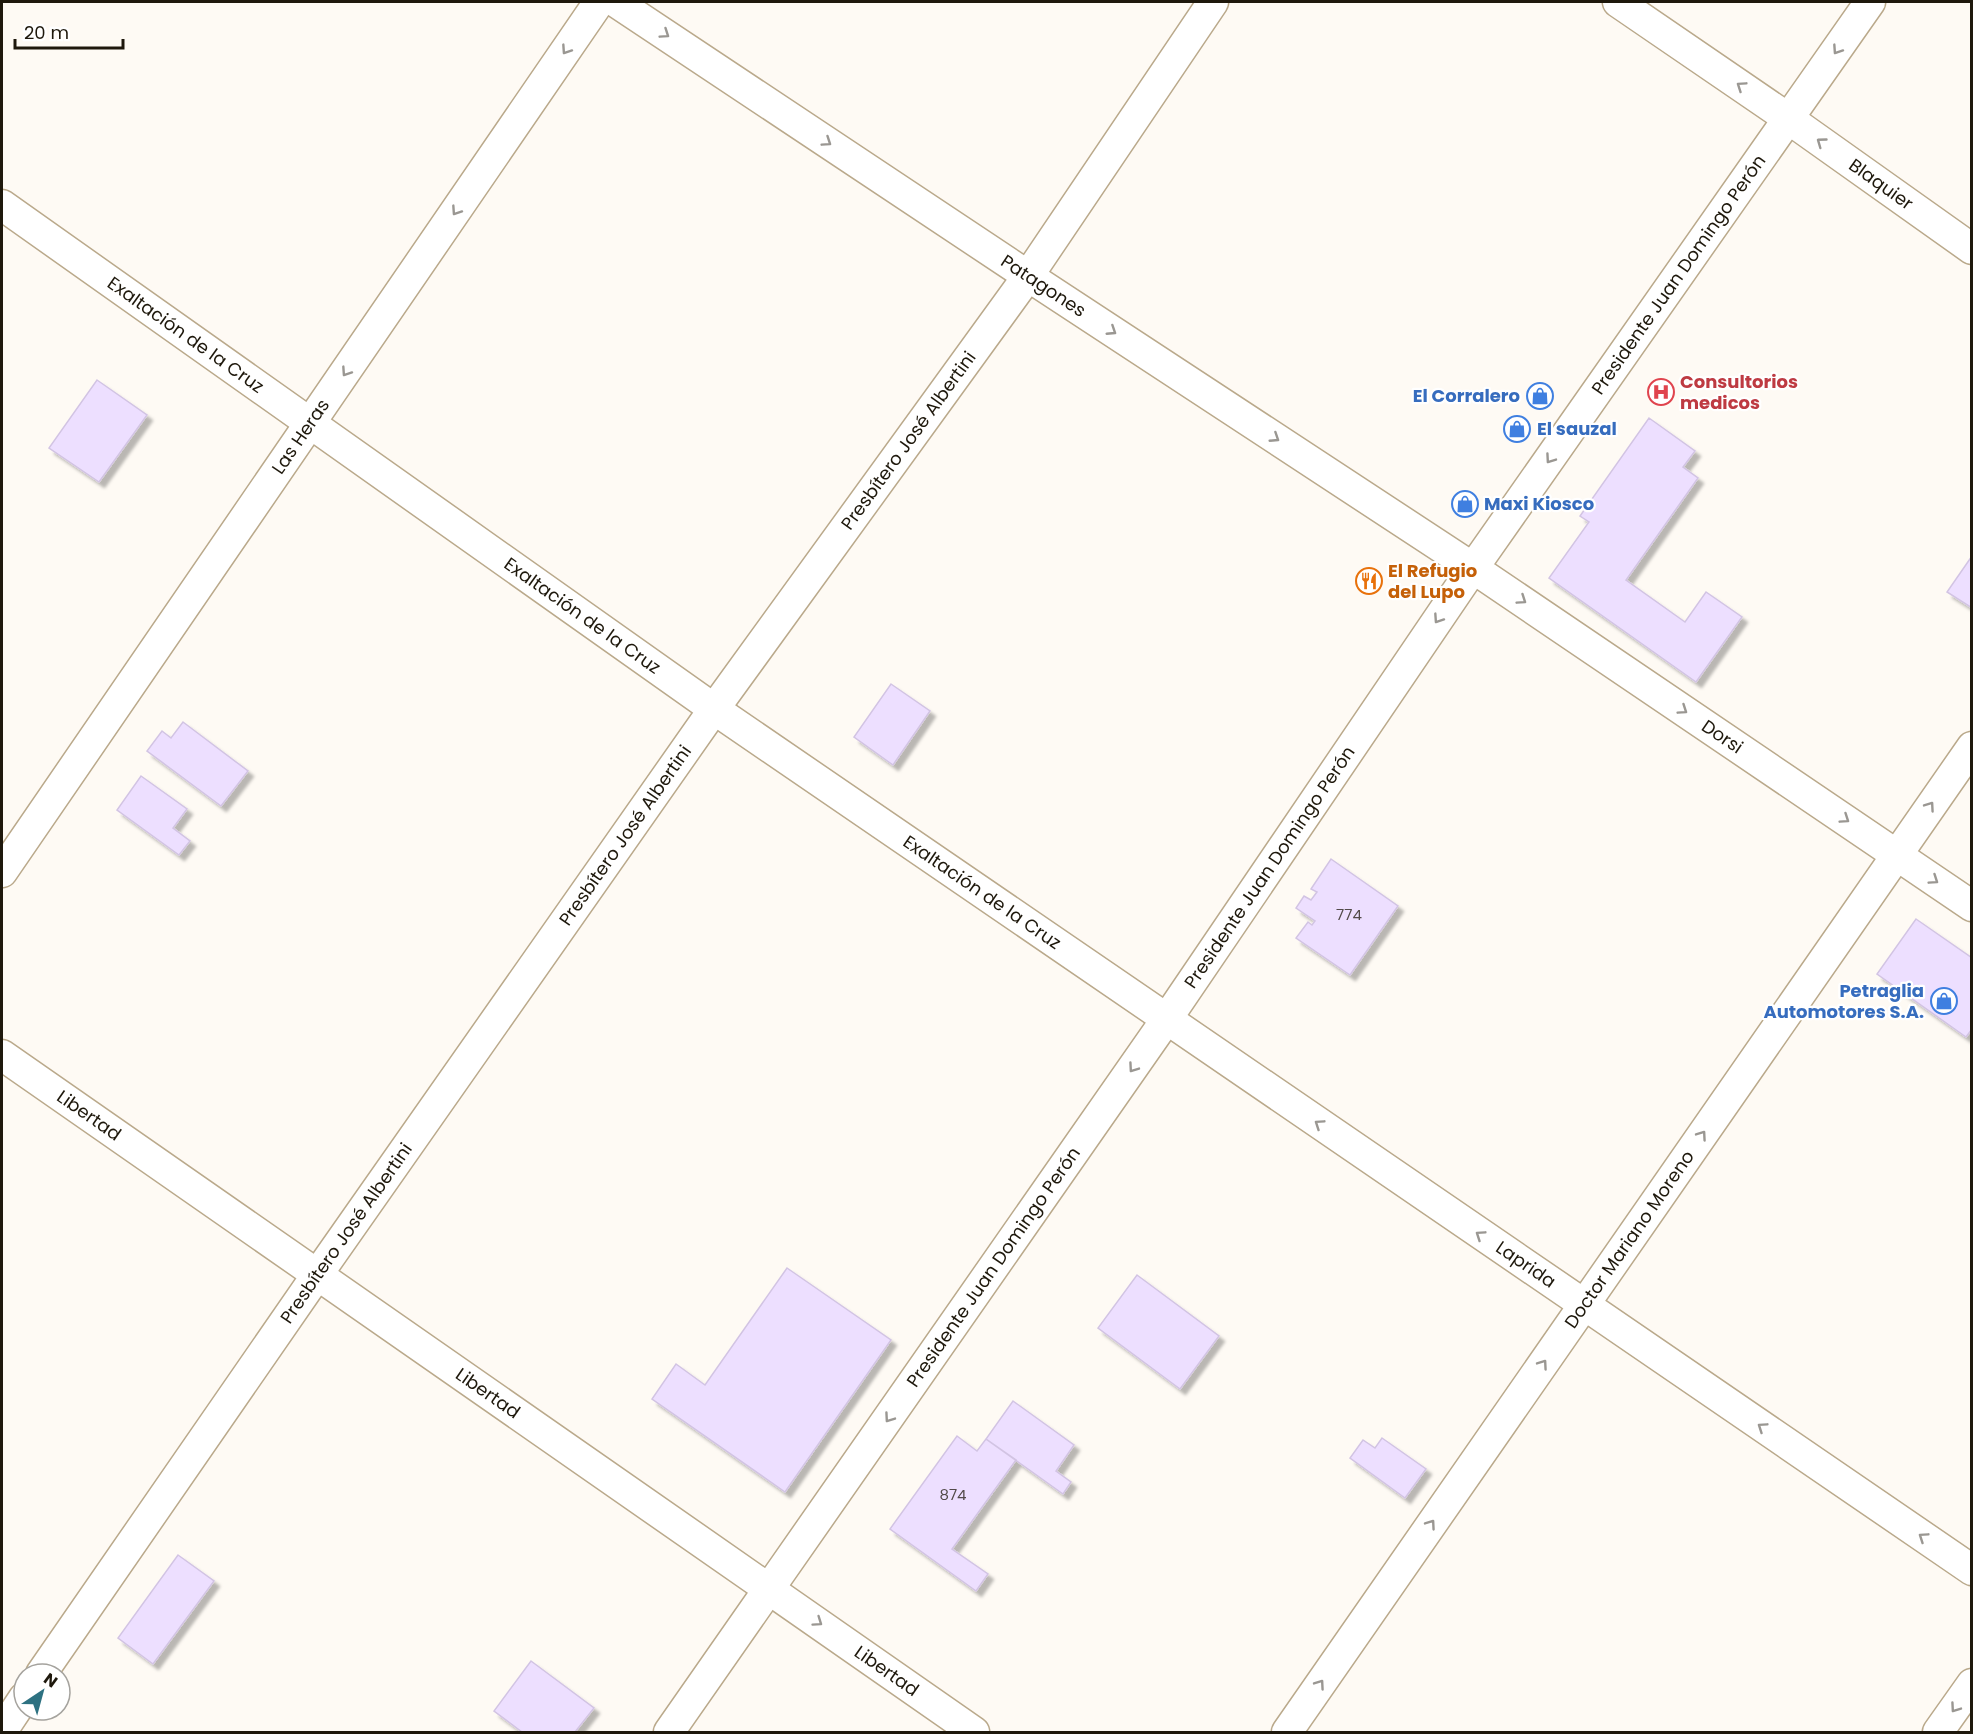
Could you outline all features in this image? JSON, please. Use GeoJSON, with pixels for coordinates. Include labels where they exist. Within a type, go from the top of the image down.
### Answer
{"type":"FeatureCollection","features":[{"type":"Feature","properties":{"kind":"street","name":"Las Heras"},"geometry":{"type":"LineString","coordinates":[[2,872],[599,2]]}},
{"type":"Feature","properties":{"kind":"street","name":"Patagones"},"geometry":{"type":"LineString","coordinates":[[616,2],[1473,568]]}},
{"type":"Feature","properties":{"kind":"street","name":"Presbítero José Albertini"},"geometry":{"type":"LineString","coordinates":[[49,1662],[317,1275],[714,709],[1028,276],[1213,2]]}},
{"type":"Feature","properties":{"kind":"street","name":"Blaquier"},"geometry":{"type":"LineString","coordinates":[[1618,2],[1789,119],[1971,249]]}},
{"type":"Feature","properties":{"kind":"street","name":"Presidente Juan Domingo Perón"},"geometry":{"type":"LineString","coordinates":[[669,1732],[1166,1020],[1473,568],[1870,2]]}},
{"type":"Feature","properties":{"kind":"street","name":"Exaltación de la Cruz"},"geometry":{"type":"LineString","coordinates":[[2,205],[714,709],[1166,1020]]}},
{"type":"Feature","properties":{"kind":"street","name":"Dorsi"},"geometry":{"type":"LineString","coordinates":[[1473,568],[1971,906]]}},
{"type":"Feature","properties":{"kind":"street","name":"Doctor Mariano Moreno"},"geometry":{"type":"LineString","coordinates":[[1287,1732],[1971,747]]}},
{"type":"Feature","properties":{"kind":"street","name":"Laprida"},"geometry":{"type":"LineString","coordinates":[[1166,1020],[1971,1570]]}},
{"type":"Feature","properties":{"kind":"street","name":"Libertad"},"geometry":{"type":"LineString","coordinates":[[2,1055],[974,1732]]}},
{"type":"Feature","properties":{"kind":"street"},"geometry":{"type":"LineString","coordinates":[[1938,1732],[1971,1684]]}},
{"type":"Feature","properties":{"kind":"street"},"geometry":{"type":"LineString","coordinates":[[2,1731],[12,1716]]}},
{"type":"Feature","properties":{"kind":"building"},"geometry":{"type":"Polygon","coordinates":[[[97,380],[147,415],[99,482],[49,448],[97,380]]]}},
{"type":"Feature","properties":{"kind":"building"},"geometry":{"type":"Polygon","coordinates":[[[1649,418],[1695,451],[1683,467],[1698,478],[1626,580],[1685,622],[1706,592],[1742,617],[1696,682],[1549,578],[1589,522],[1580,516],[1649,418]]]}},
{"type":"Feature","properties":{"kind":"building"},"geometry":{"type":"Polygon","coordinates":[[[1972,556],[1972,608],[1947,592],[1972,556]]]}},
{"type":"Feature","properties":{"kind":"building"},"geometry":{"type":"Polygon","coordinates":[[[891,684],[930,711],[893,765],[854,737],[891,684]]]}},
{"type":"Feature","properties":{"kind":"building"},"geometry":{"type":"Polygon","coordinates":[[[183,722],[248,771],[221,806],[147,751],[162,731],[171,738],[183,722]]]}},
{"type":"Feature","properties":{"kind":"building"},"geometry":{"type":"Polygon","coordinates":[[[141,776],[187,809],[173,828],[190,841],[179,855],[117,810],[141,776]]]}},
{"type":"Feature","properties":{"kind":"building"},"geometry":{"type":"Polygon","coordinates":[[[1331,859],[1398,906],[1350,975],[1296,938],[1308,922],[1312,925],[1315,921],[1296,908],[1304,896],[1311,900],[1317,892],[1311,889],[1331,859]]]}},
{"type":"Feature","properties":{"kind":"building","name":"Petraglia Automotores S.A."},"geometry":{"type":"Polygon","coordinates":[[[1916,919],[1972,958],[1972,1029],[1966,1037],[1877,974],[1916,919]]]}},
{"type":"Feature","properties":{"kind":"building"},"geometry":{"type":"Polygon","coordinates":[[[787,1268],[891,1340],[785,1492],[652,1399],[676,1364],[705,1385],[787,1268]]]}},
{"type":"Feature","properties":{"kind":"building"},"geometry":{"type":"Polygon","coordinates":[[[1137,1275],[1219,1336],[1180,1389],[1098,1328],[1137,1275]]]}},
{"type":"Feature","properties":{"kind":"building"},"geometry":{"type":"Polygon","coordinates":[[[1013,1401],[1074,1445],[1056,1471],[1071,1482],[1063,1494],[986,1439],[1013,1401]]]}},
{"type":"Feature","properties":{"kind":"building"},"geometry":{"type":"Polygon","coordinates":[[[957,1436],[977,1451],[986,1439],[1016,1460],[952,1549],[988,1574],[976,1591],[890,1529],[957,1436]]]}},
{"type":"Feature","properties":{"kind":"building"},"geometry":{"type":"Polygon","coordinates":[[[1382,1438],[1426,1469],[1405,1498],[1350,1458],[1363,1440],[1375,1448],[1382,1438]]]}},
{"type":"Feature","properties":{"kind":"building"},"geometry":{"type":"Polygon","coordinates":[[[178,1555],[214,1581],[153,1664],[118,1638],[178,1555]]]}},
{"type":"Feature","properties":{"kind":"building"},"geometry":{"type":"Polygon","coordinates":[[[531,1661],[594,1708],[575,1732],[522,1732],[494,1711],[531,1661]]]}},
{"type":"Feature","properties":{"kind":"place","name":"Consultorios medicos"},"geometry":{"type":"Point","coordinates":[1661,392]}},
{"type":"Feature","properties":{"kind":"place","name":"El Corralero"},"geometry":{"type":"Point","coordinates":[1540,396]}},
{"type":"Feature","properties":{"kind":"place","name":"El sauzal"},"geometry":{"type":"Point","coordinates":[1517,429]}},
{"type":"Feature","properties":{"kind":"place","name":"Maxi Kiosco"},"geometry":{"type":"Point","coordinates":[1465,504]}},
{"type":"Feature","properties":{"kind":"place","name":"El Refugio del Lupo"},"geometry":{"type":"Point","coordinates":[1369,581]}},
{"type":"Feature","properties":{"kind":"place","name":"Petraglia Automotores S.A."},"geometry":{"type":"Point","coordinates":[1944,1001]}}]}
